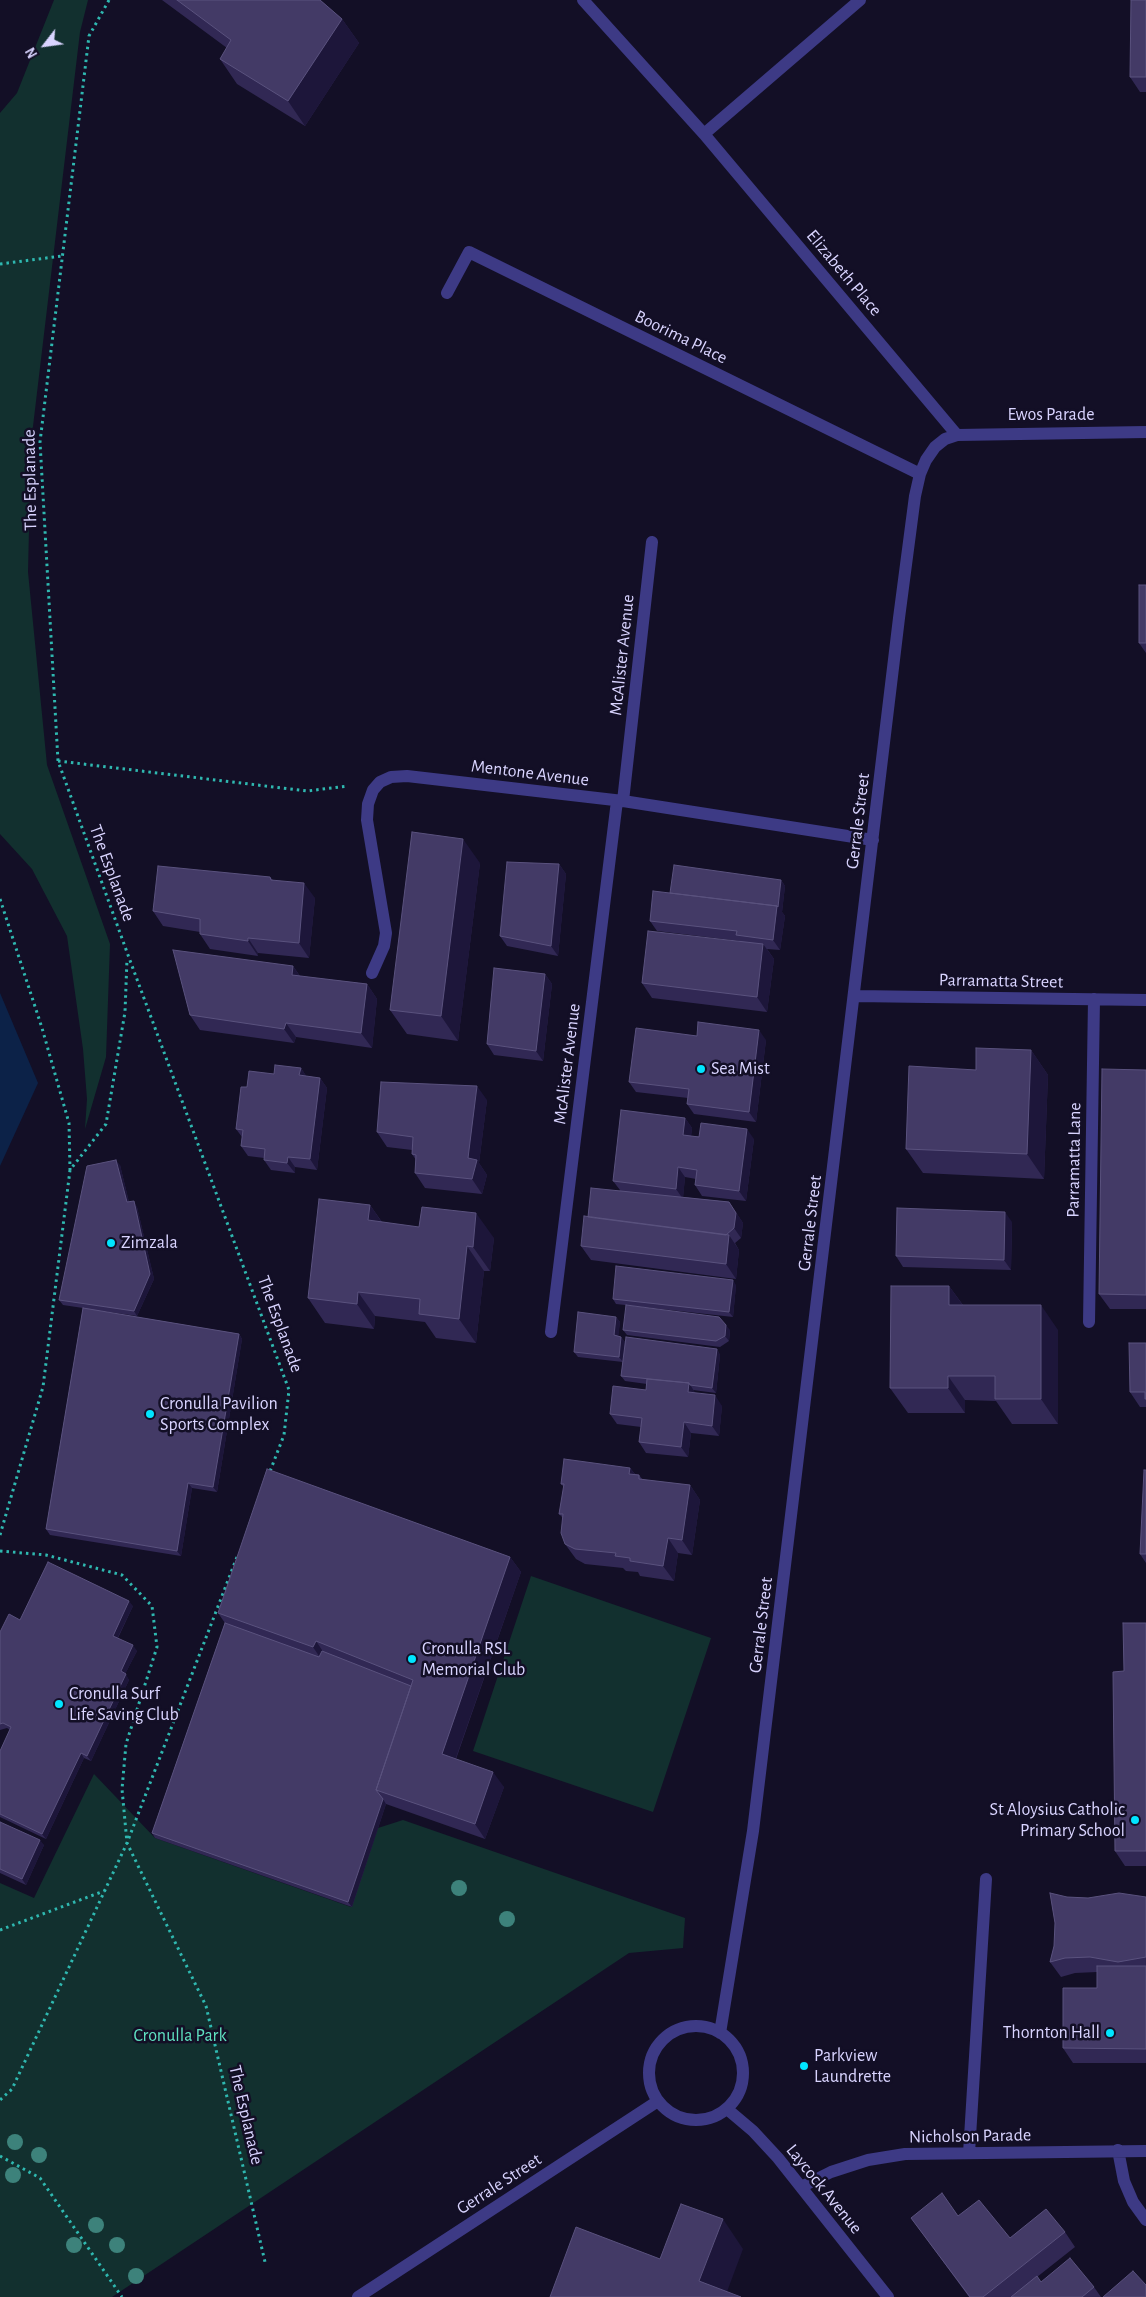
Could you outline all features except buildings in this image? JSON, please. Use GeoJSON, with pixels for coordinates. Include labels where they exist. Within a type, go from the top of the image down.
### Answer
{"type":"FeatureCollection","features":[{"type":"Feature","properties":{"kind":"street","name":"Elizabeth Place"},"geometry":{"type":"LineString","coordinates":[[583,0],[704,134],[957,435]]}},
{"type":"Feature","properties":{"kind":"street"},"geometry":{"type":"LineString","coordinates":[[704,134],[860,0]]}},
{"type":"Feature","properties":{"kind":"street","name":"Boorima Place"},"geometry":{"type":"LineString","coordinates":[[446,293],[469,252],[920,474]]}},
{"type":"Feature","properties":{"kind":"street","name":"Ewos Parade"},"geometry":{"type":"LineString","coordinates":[[957,435],[1146,432]]}},
{"type":"Feature","properties":{"kind":"street","name":"Gerrale Street"},"geometry":{"type":"LineString","coordinates":[[720,2032],[753,1831],[914,496],[920,474],[935,447],[945,439],[957,435]]}},
{"type":"Feature","properties":{"kind":"street","name":"McAlister Avenue"},"geometry":{"type":"LineString","coordinates":[[552,1332],[652,542]]}},
{"type":"Feature","properties":{"kind":"street","name":"Mentone Avenue"},"geometry":{"type":"LineString","coordinates":[[380,782],[391,777],[407,776],[620,801],[873,840]]}},
{"type":"Feature","properties":{"kind":"street"},"geometry":{"type":"LineString","coordinates":[[372,973],[384,946],[386,933],[367,820],[368,804],[373,790],[380,782]]}},
{"type":"Feature","properties":{"kind":"street","name":"Parramatta Street"},"geometry":{"type":"LineString","coordinates":[[855,996],[1146,1000]]}},
{"type":"Feature","properties":{"kind":"street","name":"Parramatta Lane"},"geometry":{"type":"LineString","coordinates":[[1089,1322],[1094,999]]}},
{"type":"Feature","properties":{"kind":"street"},"geometry":{"type":"LineString","coordinates":[[969,2153],[986,1879]]}},
{"type":"Feature","properties":{"kind":"street"},"geometry":{"type":"LineString","coordinates":[[707,2026],[720,2032],[732,2042],[740,2055],[743,2069],[742,2084],[736,2097],[727,2109],[704,2120],[691,2120],[678,2117],[658,2101],[651,2088],[648,2075],[650,2061],[655,2048],[664,2038],[677,2029],[707,2026]]}},
{"type":"Feature","properties":{"kind":"street","name":"Gerrale Street"},"geometry":{"type":"LineString","coordinates":[[358,2297],[658,2101]]}},
{"type":"Feature","properties":{"kind":"street","name":"Laycock Avenue"},"geometry":{"type":"LineString","coordinates":[[727,2109],[753,2131],[801,2187],[888,2297]]}},
{"type":"Feature","properties":{"kind":"street"},"geometry":{"type":"LineString","coordinates":[[1118,2150],[1124,2181],[1134,2202],[1146,2220]]}},
{"type":"Feature","properties":{"kind":"street","name":"Nicholson Parade"},"geometry":{"type":"LineString","coordinates":[[801,2187],[831,2172],[868,2160],[906,2154],[1146,2150]]}},
{"type":"Feature","properties":{"kind":"path","name":"The Esplanade"},"geometry":{"type":"LineString","coordinates":[[109,0],[90,36],[40,442],[58,761],[289,1390],[284,1435],[266,1481]]}},
{"type":"Feature","properties":{"kind":"path"},"geometry":{"type":"LineString","coordinates":[[0,264],[62,256]]}},
{"type":"Feature","properties":{"kind":"path"},"geometry":{"type":"LineString","coordinates":[[58,761],[307,791],[380,782]]}},
{"type":"Feature","properties":{"kind":"path"},"geometry":{"type":"LineString","coordinates":[[0,899],[42,1028],[69,1123],[70,1170],[43,1387],[0,1535]]}},
{"type":"Feature","properties":{"kind":"path","name":"The Esplanade"},"geometry":{"type":"LineString","coordinates":[[70,1170],[106,1124],[125,1012],[128,955]]}},
{"type":"Feature","properties":{"kind":"path","name":"The Esplanade"},"geometry":{"type":"LineString","coordinates":[[0,1551],[46,1555],[122,1575],[152,1606],[157,1647],[126,1744],[122,1789],[127,1843],[206,2006],[265,2262]]}},
{"type":"Feature","properties":{"kind":"path"},"geometry":{"type":"LineString","coordinates":[[0,2100],[12,2089],[127,1843],[238,1556]]}},
{"type":"Feature","properties":{"kind":"path"},"geometry":{"type":"LineString","coordinates":[[0,1930],[104,1891]]}},
{"type":"Feature","properties":{"kind":"path"},"geometry":{"type":"LineString","coordinates":[[0,2156],[40,2178],[122,2297]]}},
{"type":"Feature","properties":{"kind":"green space"},"geometry":{"type":"Polygon","coordinates":[[[54,0],[88,0],[80,32],[31,443],[28,572],[47,765],[110,944],[106,1057],[85,1129],[87,1099],[83,1049],[67,936],[32,869],[0,834],[0,113],[17,93],[54,0]]]}},
{"type":"Feature","properties":{"kind":"green space"},"geometry":{"type":"Polygon","coordinates":[[[531,1576],[711,1638],[653,1812],[473,1751],[531,1576]]]}},
{"type":"Feature","properties":{"kind":"green space","name":"Cronulla Park"},"geometry":{"type":"Polygon","coordinates":[[[94,1774],[155,1838],[351,1907],[378,1828],[403,1820],[685,1918],[683,1948],[629,1953],[112,2297],[0,2297],[0,1883],[34,1898],[94,1774]]]}},
{"type":"Feature","properties":{"kind":"water"},"geometry":{"type":"Polygon","coordinates":[[[0,993],[38,1083],[0,1166],[0,993]]]}},
{"type":"Feature","properties":{"kind":"place","name":"Sea Mist"},"geometry":{"type":"Point","coordinates":[701,1069]}},
{"type":"Feature","properties":{"kind":"place","name":"Zimzala"},"geometry":{"type":"Point","coordinates":[111,1243]}},
{"type":"Feature","properties":{"kind":"place","name":"Cronulla Pavilion Sports Complex"},"geometry":{"type":"Point","coordinates":[150,1414]}},
{"type":"Feature","properties":{"kind":"place","name":"Cronulla RSL Memorial Club"},"geometry":{"type":"Point","coordinates":[412,1659]}},
{"type":"Feature","properties":{"kind":"place","name":"Cronulla Surf Life Saving Club"},"geometry":{"type":"Point","coordinates":[59,1704]}},
{"type":"Feature","properties":{"kind":"place","name":"St Aloysius Catholic Primary School"},"geometry":{"type":"Point","coordinates":[1135,1820]}},
{"type":"Feature","properties":{"kind":"place","name":"Thornton Hall"},"geometry":{"type":"Point","coordinates":[1110,2033]}},
{"type":"Feature","properties":{"kind":"place","name":"Parkview Laundrette"},"geometry":{"type":"Point","coordinates":[804,2066]}}]}
